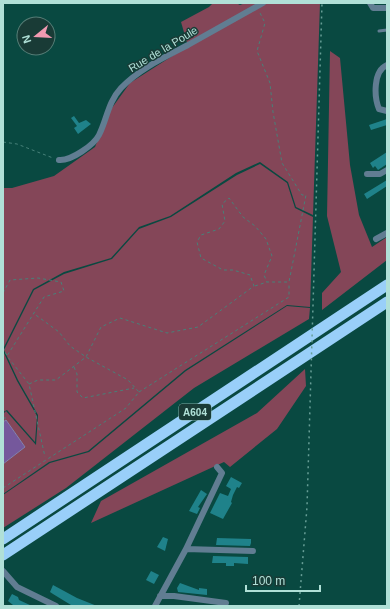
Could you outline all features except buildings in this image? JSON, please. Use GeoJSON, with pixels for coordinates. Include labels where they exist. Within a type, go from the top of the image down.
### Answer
{"type":"FeatureCollection","features":[{"type":"Feature","properties":{"kind":"highway","name":"A604"},"geometry":{"type":"LineString","coordinates":[[3,539],[387,285]]}},
{"type":"Feature","properties":{"kind":"highway","name":"A604"},"geometry":{"type":"LineString","coordinates":[[3,555],[387,302]]}},
{"type":"Feature","properties":{"kind":"street","name":"Rue de la Poule"},"geometry":{"type":"LineString","coordinates":[[59,160],[67,160],[80,153],[98,136],[109,106],[121,88],[157,62],[263,3]]}},
{"type":"Feature","properties":{"kind":"street"},"geometry":{"type":"LineString","coordinates":[[370,3],[373,8],[387,8]]}},
{"type":"Feature","properties":{"kind":"street"},"geometry":{"type":"LineString","coordinates":[[387,66],[382,68],[378,73],[375,100],[380,109],[387,111]]}},
{"type":"Feature","properties":{"kind":"street"},"geometry":{"type":"LineString","coordinates":[[367,174],[380,174],[387,170]]}},
{"type":"Feature","properties":{"kind":"street"},"geometry":{"type":"LineString","coordinates":[[376,239],[387,232]]}},
{"type":"Feature","properties":{"kind":"street"},"geometry":{"type":"LineString","coordinates":[[155,606],[186,549],[222,474],[218,467]]}},
{"type":"Feature","properties":{"kind":"street"},"geometry":{"type":"LineString","coordinates":[[186,549],[253,551]]}},
{"type":"Feature","properties":{"kind":"street"},"geometry":{"type":"LineString","coordinates":[[3,571],[17,587],[56,606]]}},
{"type":"Feature","properties":{"kind":"street"},"geometry":{"type":"LineString","coordinates":[[160,596],[174,596],[226,603]]}},
{"type":"Feature","properties":{"kind":"lane"},"geometry":{"type":"LineString","coordinates":[[379,30],[387,30]]}},
{"type":"Feature","properties":{"kind":"path"},"geometry":{"type":"LineString","coordinates":[[3,488],[126,408],[139,392],[289,297],[288,282],[306,195],[302,195],[282,163],[273,112],[270,83],[257,51],[264,23],[256,6]]}},
{"type":"Feature","properties":{"kind":"path"},"geometry":{"type":"LineString","coordinates":[[3,142],[17,144],[59,160]]}},
{"type":"Feature","properties":{"kind":"path"},"geometry":{"type":"LineString","coordinates":[[254,286],[250,275],[233,270],[223,270],[201,258],[197,242],[202,234],[219,229],[225,221],[222,204],[229,198],[243,217],[255,226],[266,239],[272,256],[264,275],[267,282]]}},
{"type":"Feature","properties":{"kind":"path"},"geometry":{"type":"LineString","coordinates":[[3,293],[10,280],[38,278],[61,282],[64,291],[44,297],[7,356]]}},
{"type":"Feature","properties":{"kind":"path"},"geometry":{"type":"LineString","coordinates":[[29,384],[38,380],[56,380],[86,357],[101,327],[120,318],[167,333],[198,327],[254,286],[267,282],[288,282]]}},
{"type":"Feature","properties":{"kind":"path"},"geometry":{"type":"LineString","coordinates":[[33,313],[59,332],[70,346],[86,357],[128,380],[139,392]]}},
{"type":"Feature","properties":{"kind":"path"},"geometry":{"type":"LineString","coordinates":[[3,347],[7,356],[29,384],[45,457]]}},
{"type":"Feature","properties":{"kind":"path"},"geometry":{"type":"LineString","coordinates":[[74,366],[77,374],[77,392],[83,398],[135,388]]}},
{"type":"Feature","properties":{"kind":"shaded area"},"geometry":{"type":"Polygon","coordinates":[[[213,3],[236,3],[240,5],[245,3],[320,3],[313,215],[296,207],[288,182],[260,162],[236,173],[170,216],[139,227],[111,258],[64,272],[33,289],[3,349],[3,188],[12,188],[54,176],[95,147],[109,112],[130,83],[188,46],[181,22],[209,7],[213,3]]]}},
{"type":"Feature","properties":{"kind":"shaded area"},"geometry":{"type":"Polygon","coordinates":[[[330,51],[340,58],[350,165],[359,215],[372,247],[387,237],[387,260],[322,310],[322,293],[341,272],[327,216],[330,51]]]}},
{"type":"Feature","properties":{"kind":"shaded area"},"geometry":{"type":"Polygon","coordinates":[[[260,164],[287,183],[295,208],[313,217],[310,307],[287,305],[185,370],[88,451],[49,462],[3,494],[3,464],[25,447],[6,420],[3,422],[3,414],[6,411],[36,445],[38,415],[18,380],[4,350],[34,290],[64,274],[112,259],[139,229],[171,217],[237,175],[260,164]]]}},
{"type":"Feature","properties":{"kind":"shaded area"},"geometry":{"type":"Polygon","coordinates":[[[287,306],[310,308],[309,319],[194,388],[66,488],[3,528],[3,495],[50,463],[89,452],[186,371],[287,306]]]}},
{"type":"Feature","properties":{"kind":"shaded area"},"geometry":{"type":"Polygon","coordinates":[[[3,351],[17,381],[37,416],[35,442],[7,410],[3,412],[3,351]]]}},
{"type":"Feature","properties":{"kind":"shaded area"},"geometry":{"type":"Polygon","coordinates":[[[305,369],[306,386],[277,429],[230,467],[224,462],[91,523],[101,501],[257,413],[305,369]]]}},
{"type":"Feature","properties":{"kind":"shaded area"},"geometry":{"type":"Polygon","coordinates":[[[6,420],[25,447],[3,464],[3,422],[6,420]]]}},
{"type":"Feature","properties":{"kind":"railway"},"geometry":{"type":"LineString","coordinates":[[299,606],[307,507],[322,3]]}}]}
